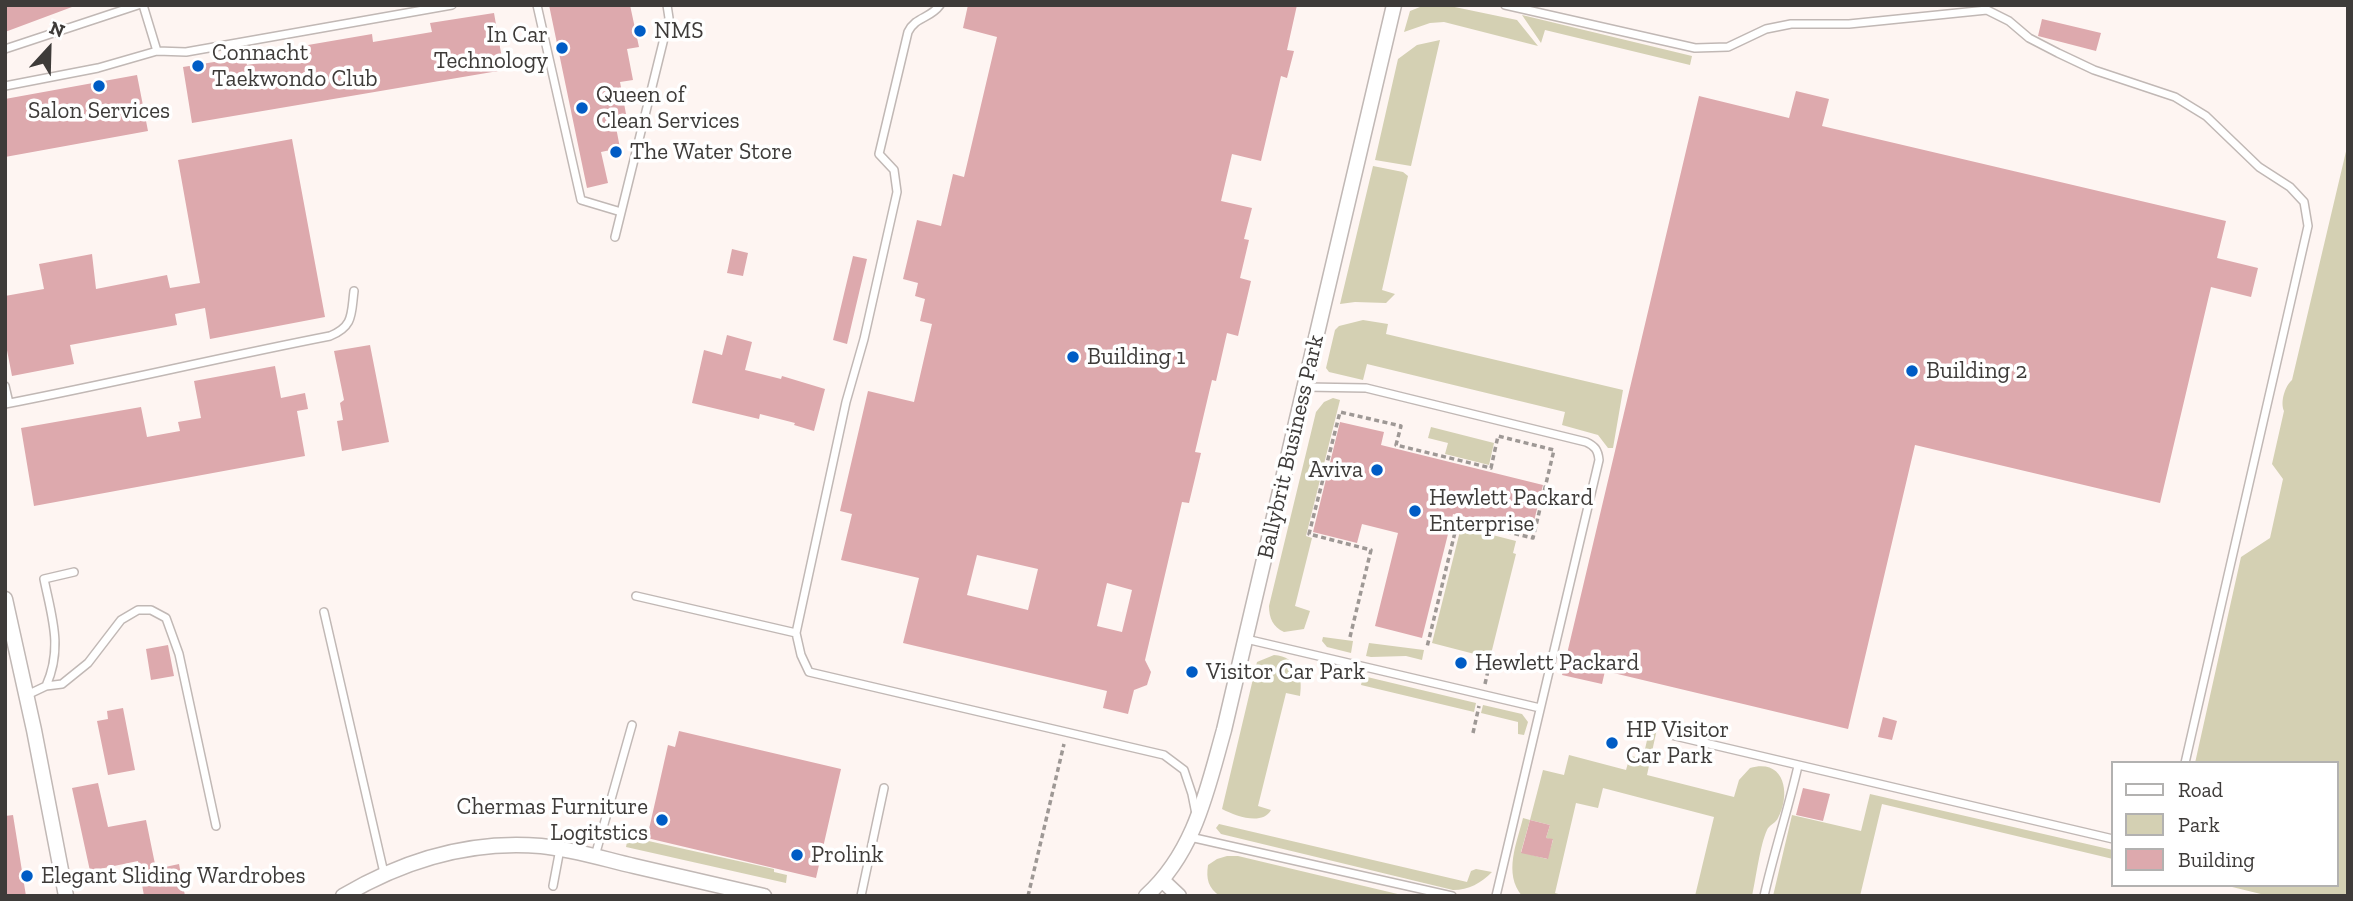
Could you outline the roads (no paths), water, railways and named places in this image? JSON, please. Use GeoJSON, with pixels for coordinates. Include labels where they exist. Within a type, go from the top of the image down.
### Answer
{"type":"FeatureCollection","features":[{"type":"Feature","properties":{"kind":"street","name":"Ballybrit Business Park"},"geometry":{"type":"LineString","coordinates":[[1146,896],[1162,880],[1198,821],[1247,639],[1394,5]]}},
{"type":"Feature","properties":{"kind":"street"},"geometry":{"type":"LineString","coordinates":[[5,599],[27,695],[66,896]]}},
{"type":"Feature","properties":{"kind":"street"},"geometry":{"type":"LineString","coordinates":[[343,896],[384,873],[436,855],[510,845],[561,849],[764,896]]}},
{"type":"Feature","properties":{"kind":"street"},"geometry":{"type":"LineString","coordinates":[[1162,880],[1179,896]]}},
{"type":"Feature","properties":{"kind":"lane"},"geometry":{"type":"LineString","coordinates":[[5,49],[141,5],[157,51]]}},
{"type":"Feature","properties":{"kind":"lane"},"geometry":{"type":"LineString","coordinates":[[5,86],[98,68],[157,51],[186,52],[452,5]]}},
{"type":"Feature","properties":{"kind":"lane"},"geometry":{"type":"LineString","coordinates":[[537,5],[581,200],[621,212]]}},
{"type":"Feature","properties":{"kind":"lane"},"geometry":{"type":"LineString","coordinates":[[615,237],[669,18],[667,5]]}},
{"type":"Feature","properties":{"kind":"lane"},"geometry":{"type":"LineString","coordinates":[[940,5],[931,15],[913,22],[908,32],[886,121],[879,154],[894,170],[897,192],[859,361],[846,401],[796,633],[801,655],[809,672],[1164,755],[1184,770],[1198,821]]}},
{"type":"Feature","properties":{"kind":"lane"},"geometry":{"type":"LineString","coordinates":[[1505,5],[1695,48],[1728,47],[1766,29],[1791,24],[1849,24],[1987,10],[2009,21],[2029,38],[2082,65],[2139,87],[2175,97],[2206,116],[2259,167],[2290,187],[2304,202],[2308,226],[2185,761]]}},
{"type":"Feature","properties":{"kind":"lane"},"geometry":{"type":"LineString","coordinates":[[5,386],[7,403],[330,336],[343,330],[351,318],[354,291]]}},
{"type":"Feature","properties":{"kind":"lane"},"geometry":{"type":"LineString","coordinates":[[1305,387],[1366,388],[1586,442],[1593,445],[1598,452],[1599,460],[1496,896]]}},
{"type":"Feature","properties":{"kind":"lane"},"geometry":{"type":"LineString","coordinates":[[46,686],[51,675],[56,637],[44,579],[74,572]]}},
{"type":"Feature","properties":{"kind":"lane"},"geometry":{"type":"LineString","coordinates":[[636,596],[796,633]]}},
{"type":"Feature","properties":{"kind":"lane"},"geometry":{"type":"LineString","coordinates":[[27,695],[46,686],[62,684],[88,663],[121,620],[138,610],[151,610],[166,618],[179,654],[216,826]]}},
{"type":"Feature","properties":{"kind":"lane"},"geometry":{"type":"LineString","coordinates":[[324,612],[384,873]]}},
{"type":"Feature","properties":{"kind":"lane"},"geometry":{"type":"LineString","coordinates":[[1247,639],[1540,708]]}},
{"type":"Feature","properties":{"kind":"lane"},"geometry":{"type":"LineString","coordinates":[[595,857],[632,725]]}},
{"type":"Feature","properties":{"kind":"lane"},"geometry":{"type":"LineString","coordinates":[[1671,735],[2112,839]]}},
{"type":"Feature","properties":{"kind":"lane"},"geometry":{"type":"LineString","coordinates":[[1764,896],[1798,766]]}},
{"type":"Feature","properties":{"kind":"lane"},"geometry":{"type":"LineString","coordinates":[[861,896],[884,788]]}},
{"type":"Feature","properties":{"kind":"lane"},"geometry":{"type":"LineString","coordinates":[[1190,837],[1452,896]]}},
{"type":"Feature","properties":{"kind":"lane"},"geometry":{"type":"LineString","coordinates":[[553,886],[561,849]]}},
{"type":"Feature","properties":{"kind":"place","name":"NMS"},"geometry":{"type":"Point","coordinates":[640,31]}},
{"type":"Feature","properties":{"kind":"place","name":"In Car Technology"},"geometry":{"type":"Point","coordinates":[562,48]}},
{"type":"Feature","properties":{"kind":"place","name":"Connacht Taekwondo Club"},"geometry":{"type":"Point","coordinates":[198,66]}},
{"type":"Feature","properties":{"kind":"place","name":"Salon Services"},"geometry":{"type":"Point","coordinates":[99,86]}},
{"type":"Feature","properties":{"kind":"place","name":"Queen of Clean Services"},"geometry":{"type":"Point","coordinates":[582,108]}},
{"type":"Feature","properties":{"kind":"place","name":"The Water Store"},"geometry":{"type":"Point","coordinates":[616,152]}},
{"type":"Feature","properties":{"kind":"place","name":"Building 1"},"geometry":{"type":"Point","coordinates":[1073,357]}},
{"type":"Feature","properties":{"kind":"place","name":"Building 2"},"geometry":{"type":"Point","coordinates":[1912,371]}},
{"type":"Feature","properties":{"kind":"place","name":"Aviva"},"geometry":{"type":"Point","coordinates":[1377,470]}},
{"type":"Feature","properties":{"kind":"place","name":"Hewlett Packard Enterprise"},"geometry":{"type":"Point","coordinates":[1415,511]}},
{"type":"Feature","properties":{"kind":"place","name":"Hewlett Packard"},"geometry":{"type":"Point","coordinates":[1461,663]}},
{"type":"Feature","properties":{"kind":"place","name":"Visitor Car Park"},"geometry":{"type":"Point","coordinates":[1192,672]}},
{"type":"Feature","properties":{"kind":"place","name":"HP Visitor Car Park"},"geometry":{"type":"Point","coordinates":[1612,743]}},
{"type":"Feature","properties":{"kind":"place","name":"Chermas Furniture Logitstics"},"geometry":{"type":"Point","coordinates":[662,820]}},
{"type":"Feature","properties":{"kind":"place","name":"Prolink"},"geometry":{"type":"Point","coordinates":[797,855]}},
{"type":"Feature","properties":{"kind":"place","name":"Elegant Sliding Wardrobes"},"geometry":{"type":"Point","coordinates":[27,876]}}]}
